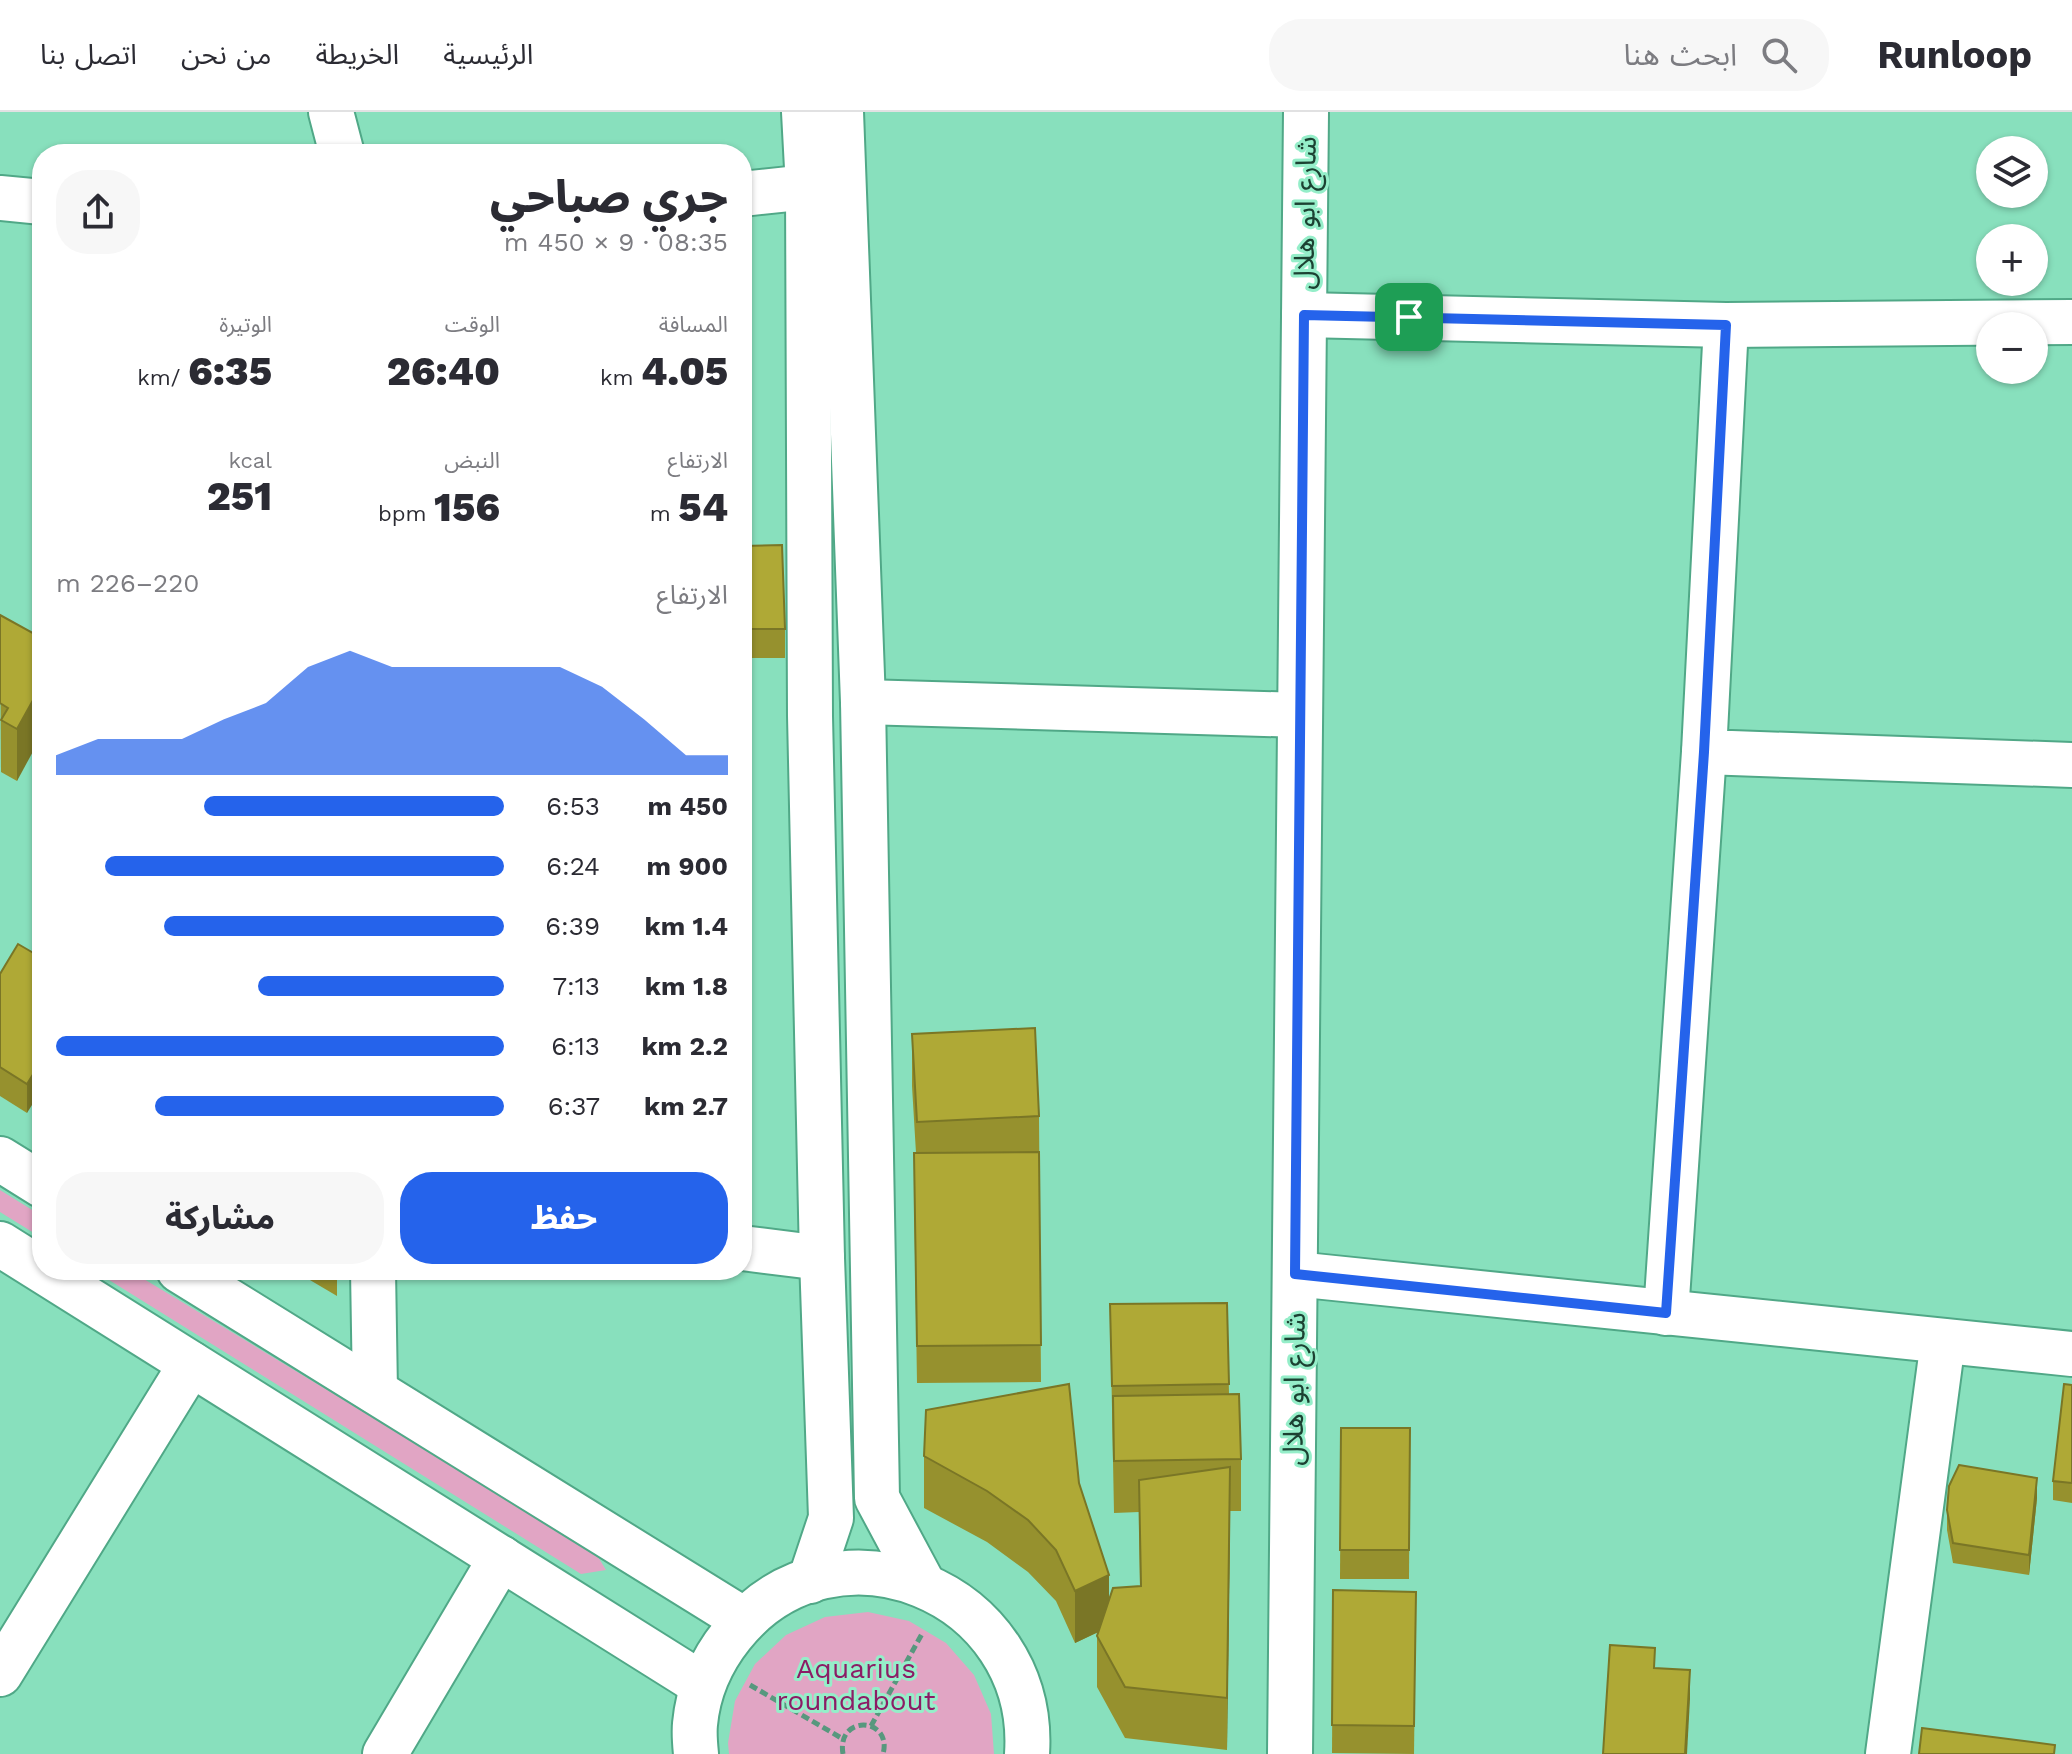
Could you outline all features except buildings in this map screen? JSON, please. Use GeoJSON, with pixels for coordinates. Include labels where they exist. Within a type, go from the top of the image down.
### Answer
{"type":"FeatureCollection","features":[{"type":"Feature","properties":{"kind":"street"},"geometry":{"type":"LineString","coordinates":[[331,112],[339,144]]}},
{"type":"Feature","properties":{"kind":"street"},"geometry":{"type":"LineString","coordinates":[[804,112],[808,187],[811,732],[831,1518],[810,1581]]}},
{"type":"Feature","properties":{"kind":"street"},"geometry":{"type":"LineString","coordinates":[[841,112],[863,702],[877,1498],[923,1584]]}},
{"type":"Feature","properties":{"kind":"street","name":"شارع ابو هلال"},"geometry":{"type":"LineString","coordinates":[[1290,1754],[1306,112]]}},
{"type":"Feature","properties":{"kind":"street"},"geometry":{"type":"LineString","coordinates":[[752,193],[808,187]]}},
{"type":"Feature","properties":{"kind":"street"},"geometry":{"type":"LineString","coordinates":[[0,198],[32,201]]}},
{"type":"Feature","properties":{"kind":"street"},"geometry":{"type":"LineString","coordinates":[[1304,315],[1726,325],[2072,322]]}},
{"type":"Feature","properties":{"kind":"street"},"geometry":{"type":"LineString","coordinates":[[1666,1313],[1704,752],[1726,325]]}},
{"type":"Feature","properties":{"kind":"street"},"geometry":{"type":"LineString","coordinates":[[863,702],[1300,715]]}},
{"type":"Feature","properties":{"kind":"street"},"geometry":{"type":"LineString","coordinates":[[1704,752],[2072,765]]}},
{"type":"Feature","properties":{"kind":"street"},"geometry":{"type":"LineString","coordinates":[[0,1159],[32,1179]]}},
{"type":"Feature","properties":{"kind":"street"},"geometry":{"type":"LineString","coordinates":[[0,1244],[32,1264]]}},
{"type":"Feature","properties":{"kind":"street"},"geometry":{"type":"LineString","coordinates":[[752,1249],[822,1258]]}},
{"type":"Feature","properties":{"kind":"street"},"geometry":{"type":"LineString","coordinates":[[1295,1274],[2072,1354]]}},
{"type":"Feature","properties":{"kind":"street"},"geometry":{"type":"LineString","coordinates":[[57,1280],[501,1558],[724,1684]]}},
{"type":"Feature","properties":{"kind":"street"},"geometry":{"type":"LineString","coordinates":[[195,1280],[744,1620]]}},
{"type":"Feature","properties":{"kind":"street"},"geometry":{"type":"LineString","coordinates":[[373,1280],[375,1391]]}},
{"type":"Feature","properties":{"kind":"street"},"geometry":{"type":"LineString","coordinates":[[1888,1754],[1943,1341]]}},
{"type":"Feature","properties":{"kind":"street"},"geometry":{"type":"LineString","coordinates":[[0,1674],[191,1364]]}},
{"type":"Feature","properties":{"kind":"street"},"geometry":{"type":"LineString","coordinates":[[385,1754],[501,1558]]}},
{"type":"Feature","properties":{"kind":"street"},"geometry":{"type":"LineString","coordinates":[[696,1754],[695,1723],[724,1684],[720,1650],[744,1620],[775,1596],[810,1581],[848,1573],[886,1575],[923,1584],[977,1619],[998,1644],[1014,1672],[1024,1702],[1027,1754]]}},
{"type":"Feature","properties":{"kind":"path"},"geometry":{"type":"LineString","coordinates":[[871,1726],[924,1630]]}},
{"type":"Feature","properties":{"kind":"path"},"geometry":{"type":"LineString","coordinates":[[724,1684],[843,1739]]}},
{"type":"Feature","properties":{"kind":"path"},"geometry":{"type":"LineString","coordinates":[[843,1754],[843,1739],[851,1728],[858,1725],[877,1729],[885,1742],[883,1754]]}},
{"type":"Feature","properties":{"kind":"green space"},"geometry":{"type":"Polygon","coordinates":[[[0,1190],[32,1210],[32,1232],[0,1212],[0,1190]]]}},
{"type":"Feature","properties":{"kind":"green space"},"geometry":{"type":"Polygon","coordinates":[[[109,1280],[146,1280],[595,1552],[606,1570],[581,1574],[109,1280]]]}},
{"type":"Feature","properties":{"kind":"green space","name":"Aquarius roundabout"},"geometry":{"type":"Polygon","coordinates":[[[868,1612],[909,1621],[946,1643],[974,1675],[991,1714],[994,1754],[729,1754],[735,1701],[755,1664],[786,1635],[825,1617],[868,1612]]]}},
{"type":"Feature","properties":{"kind":"route"},"geometry":{"type":"LineString","coordinates":[[1304,315],[1409,317],[1726,325],[1704,752],[1666,1313],[1295,1274],[1304,315]]}}]}
